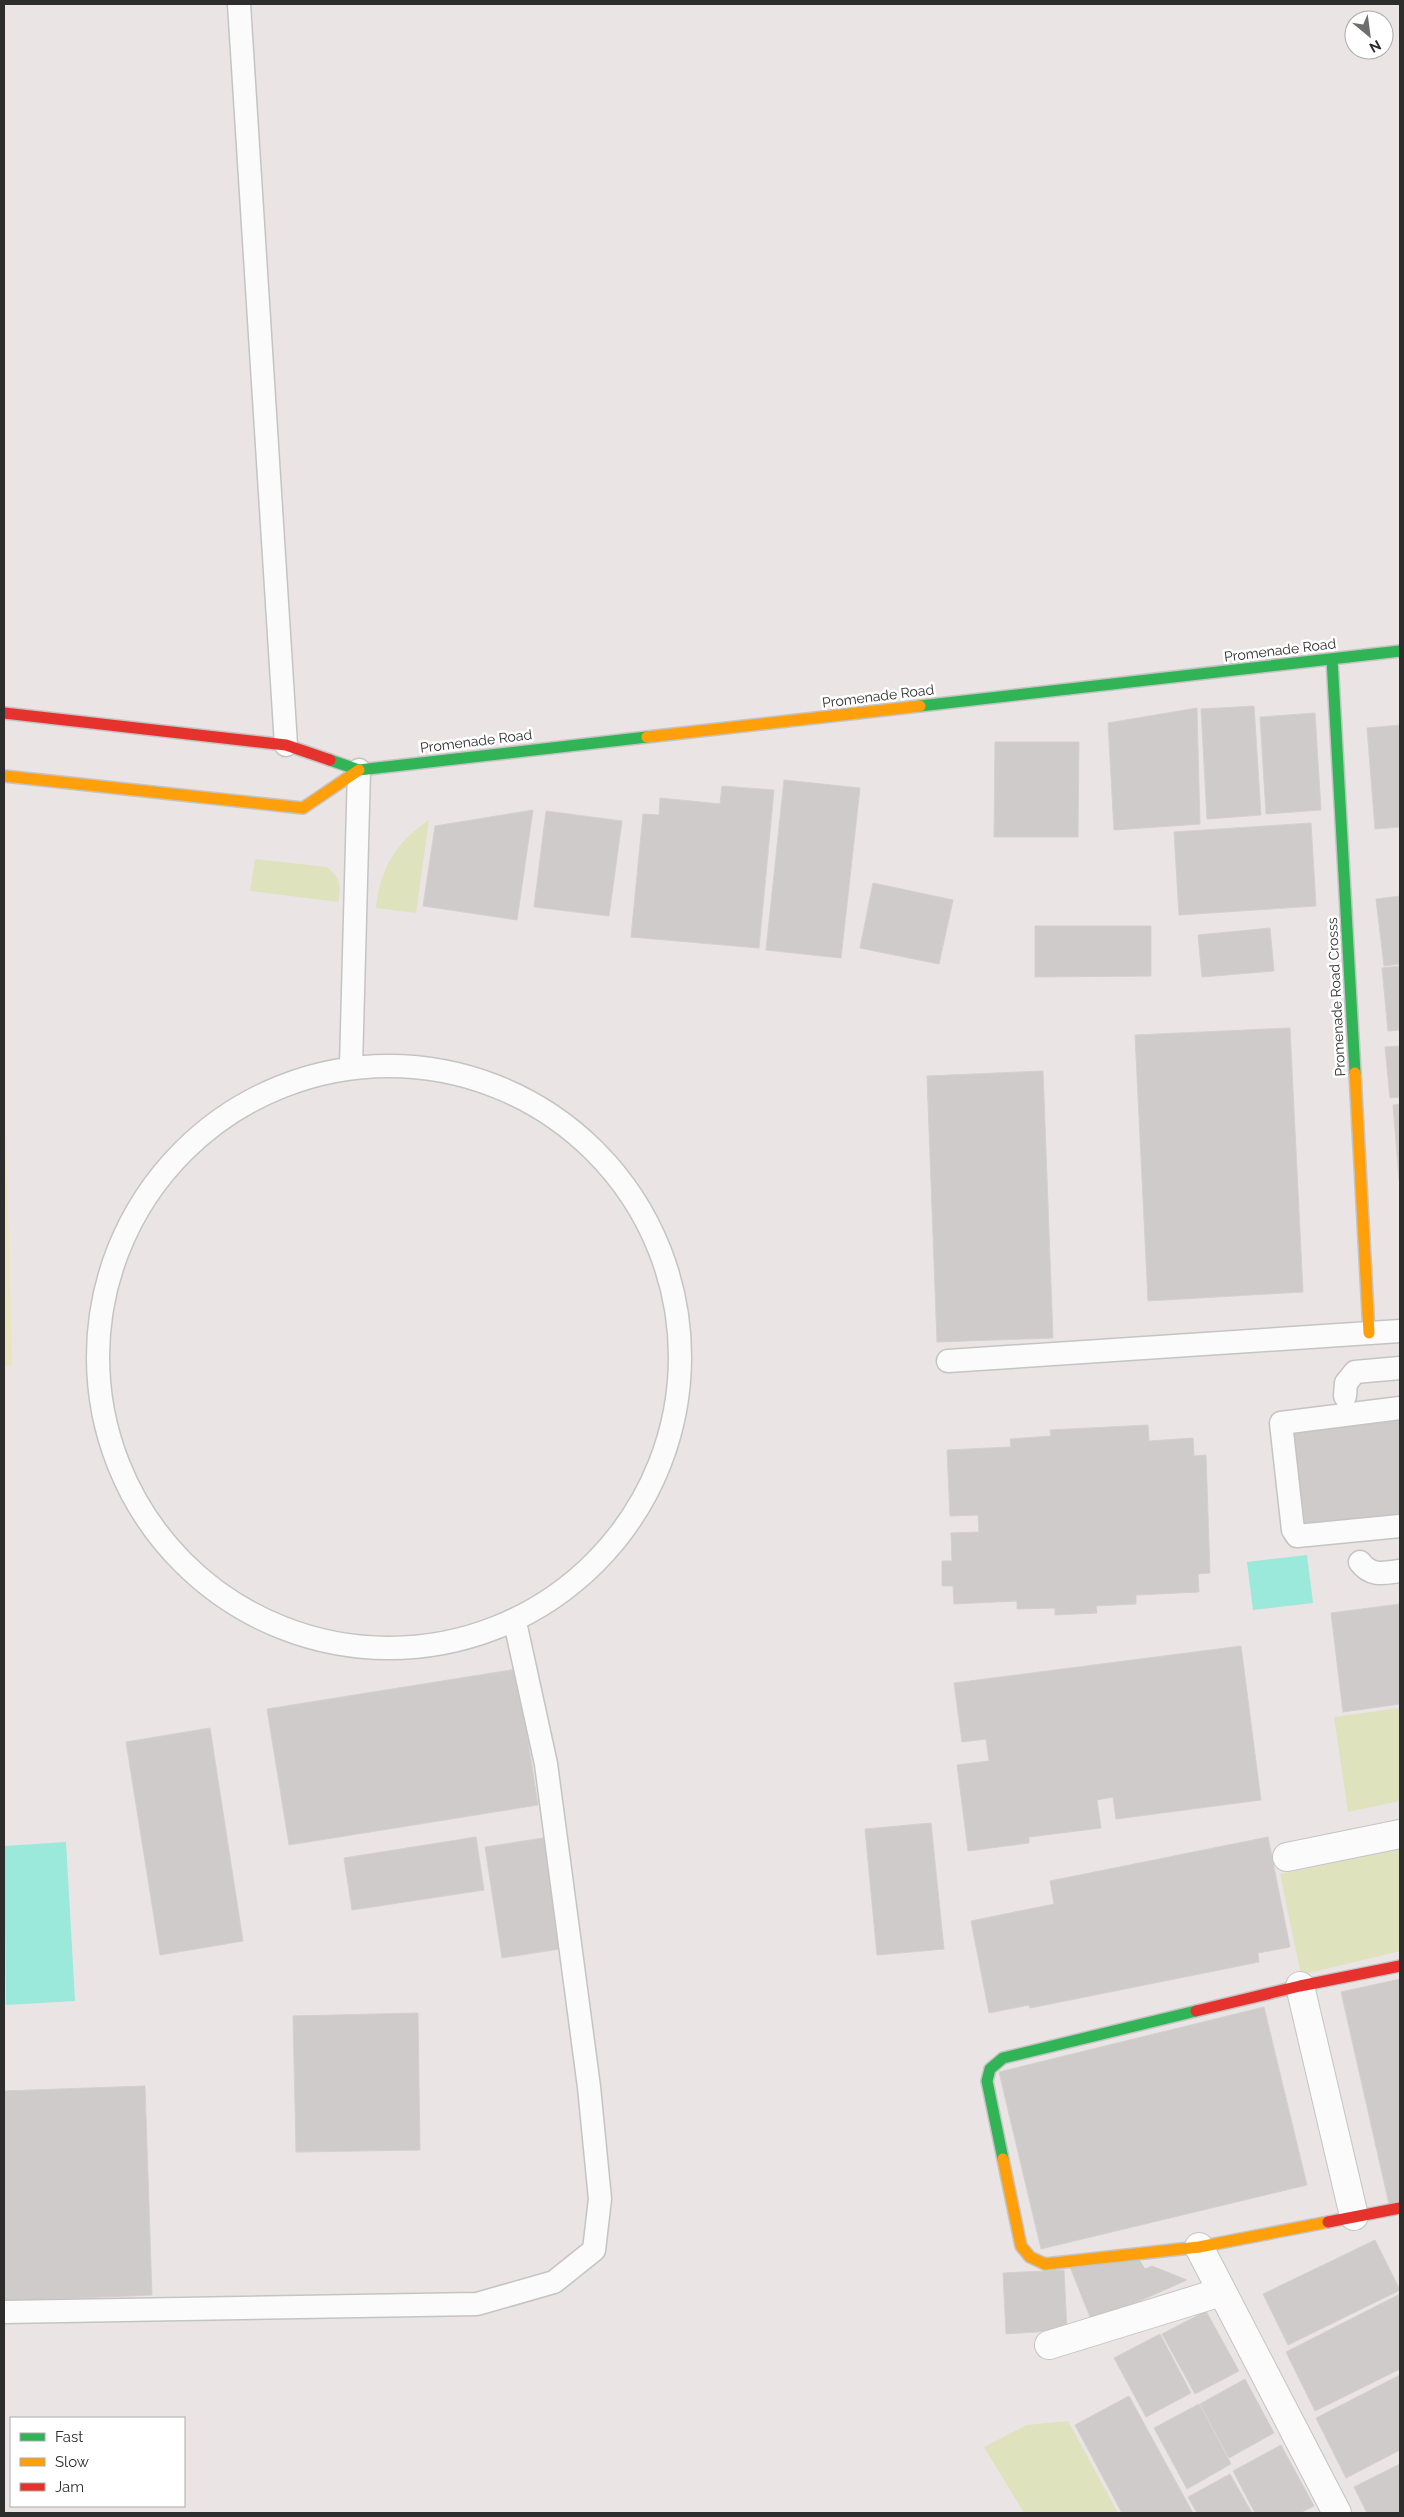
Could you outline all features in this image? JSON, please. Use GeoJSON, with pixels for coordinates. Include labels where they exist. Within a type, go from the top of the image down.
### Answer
{"type":"FeatureCollection","features":[{"type":"Feature","properties":{"kind":"main road","name":"Promenade Road"},"geometry":{"type":"LineString","coordinates":[[4,714],[286,745],[359,770],[1400,651]]}},
{"type":"Feature","properties":{"kind":"main road","name":"Promenade Road Crosss"},"geometry":{"type":"LineString","coordinates":[[1332,659],[1369,1333]]}},
{"type":"Feature","properties":{"kind":"main road","name":"Promenade Road"},"geometry":{"type":"LineString","coordinates":[[4,776],[303,808],[359,770]]}},
{"type":"Feature","properties":{"kind":"main road"},"geometry":{"type":"LineString","coordinates":[[1400,1966],[1300,1986],[1003,2058],[990,2070],[987,2081],[1021,2246],[1028,2256],[1040,2264],[1050,2265],[1199,2247],[1400,2208]]}},
{"type":"Feature","properties":{"kind":"street"},"geometry":{"type":"LineString","coordinates":[[1287,1857],[1400,1834]]}},
{"type":"Feature","properties":{"kind":"street"},"geometry":{"type":"LineString","coordinates":[[1300,1986],[1354,2216]]}},
{"type":"Feature","properties":{"kind":"street"},"geometry":{"type":"LineString","coordinates":[[1199,2247],[1337,2513]]}},
{"type":"Feature","properties":{"kind":"street"},"geometry":{"type":"LineString","coordinates":[[1049,2345],[1221,2292]]}},
{"type":"Feature","properties":{"kind":"lane"},"geometry":{"type":"LineString","coordinates":[[239,4],[286,745]]}},
{"type":"Feature","properties":{"kind":"lane"},"geometry":{"type":"LineString","coordinates":[[351,1066],[359,770]]}},
{"type":"Feature","properties":{"kind":"lane"},"geometry":{"type":"LineString","coordinates":[[351,1066],[472,1074],[562,1118],[633,1190],[674,1282],[682,1382],[655,1480],[598,1563],[515,1622],[424,1648],[331,1645],[243,1612],[170,1554],[118,1475],[95,1385],[102,1291],[138,1204],[199,1133],[279,1084],[351,1066]]}},
{"type":"Feature","properties":{"kind":"lane"},"geometry":{"type":"LineString","coordinates":[[948,1361],[1400,1331]]}},
{"type":"Feature","properties":{"kind":"lane"},"geometry":{"type":"LineString","coordinates":[[1345,1396],[1346,1383],[1355,1372],[1400,1368]]}},
{"type":"Feature","properties":{"kind":"lane"},"geometry":{"type":"LineString","coordinates":[[1400,1408],[1281,1422],[1293,1530],[1297,1536],[1400,1526]]}},
{"type":"Feature","properties":{"kind":"lane"},"geometry":{"type":"LineString","coordinates":[[1360,1562],[1369,1572],[1381,1574],[1400,1571]]}},
{"type":"Feature","properties":{"kind":"lane"},"geometry":{"type":"LineString","coordinates":[[4,2312],[477,2304],[554,2282],[594,2250],[600,2199],[589,2087],[546,1764],[515,1622]]}},
{"type":"Feature","properties":{"kind":"shaded area"},"geometry":{"type":"Polygon","coordinates":[[[429,820],[416,913],[376,908],[381,881],[392,858],[407,838],[429,820]]]}},
{"type":"Feature","properties":{"kind":"shaded area"},"geometry":{"type":"Polygon","coordinates":[[[255,859],[327,867],[335,874],[339,882],[338,902],[250,891],[255,859]]]}},
{"type":"Feature","properties":{"kind":"shaded area"},"geometry":{"type":"Polygon","coordinates":[[[4,1138],[6,1138],[12,1366],[4,1366],[4,1138]]]}},
{"type":"Feature","properties":{"kind":"shaded area"},"geometry":{"type":"Polygon","coordinates":[[[1307,1555],[1313,1603],[1253,1610],[1247,1562],[1307,1555]]]}},
{"type":"Feature","properties":{"kind":"shaded area"},"geometry":{"type":"Polygon","coordinates":[[[1400,1708],[1400,1801],[1348,1812],[1334,1717],[1400,1708]]]}},
{"type":"Feature","properties":{"kind":"shaded area"},"geometry":{"type":"Polygon","coordinates":[[[66,1842],[75,2001],[6,2005],[4,1846],[66,1842]]]}},
{"type":"Feature","properties":{"kind":"shaded area"},"geometry":{"type":"Polygon","coordinates":[[[1400,1849],[1400,1951],[1301,1975],[1280,1874],[1400,1849]]]}},
{"type":"Feature","properties":{"kind":"shaded area"},"geometry":{"type":"Polygon","coordinates":[[[1068,2421],[1118,2513],[1024,2513],[984,2447],[1027,2425],[1068,2421]]]}},
{"type":"Feature","properties":{"kind":"building"},"geometry":{"type":"Polygon","coordinates":[[[1254,706],[1261,815],[1207,819],[1201,709],[1254,706]]]}},
{"type":"Feature","properties":{"kind":"building"},"geometry":{"type":"Polygon","coordinates":[[[1197,708],[1200,824],[1114,830],[1108,723],[1197,708]]]}},
{"type":"Feature","properties":{"kind":"building"},"geometry":{"type":"Polygon","coordinates":[[[1315,713],[1321,810],[1266,814],[1260,717],[1315,713]]]}},
{"type":"Feature","properties":{"kind":"building"},"geometry":{"type":"Polygon","coordinates":[[[1400,725],[1400,827],[1375,829],[1367,728],[1400,725]]]}},
{"type":"Feature","properties":{"kind":"building"},"geometry":{"type":"Polygon","coordinates":[[[995,742],[1079,742],[1078,837],[994,837],[995,742]]]}},
{"type":"Feature","properties":{"kind":"building"},"geometry":{"type":"Polygon","coordinates":[[[784,780],[860,788],[841,958],[766,950],[784,780]]]}},
{"type":"Feature","properties":{"kind":"building"},"geometry":{"type":"Polygon","coordinates":[[[722,786],[774,790],[759,948],[631,937],[643,814],[659,815],[660,798],[720,804],[722,786]]]}},
{"type":"Feature","properties":{"kind":"building"},"geometry":{"type":"Polygon","coordinates":[[[533,810],[517,920],[423,906],[435,826],[533,810]]]}},
{"type":"Feature","properties":{"kind":"building"},"geometry":{"type":"Polygon","coordinates":[[[546,811],[622,821],[609,916],[534,907],[546,811]]]}},
{"type":"Feature","properties":{"kind":"building"},"geometry":{"type":"Polygon","coordinates":[[[1311,823],[1316,906],[1179,915],[1174,832],[1311,823]]]}},
{"type":"Feature","properties":{"kind":"building"},"geometry":{"type":"Polygon","coordinates":[[[873,883],[953,900],[939,964],[860,948],[873,883]]]}},
{"type":"Feature","properties":{"kind":"building"},"geometry":{"type":"Polygon","coordinates":[[[1400,896],[1400,964],[1384,966],[1376,899],[1400,896]]]}},
{"type":"Feature","properties":{"kind":"building"},"geometry":{"type":"Polygon","coordinates":[[[1035,926],[1151,926],[1151,976],[1035,977],[1035,926]]]}},
{"type":"Feature","properties":{"kind":"building"},"geometry":{"type":"Polygon","coordinates":[[[1270,928],[1274,971],[1202,977],[1198,935],[1270,928]]]}},
{"type":"Feature","properties":{"kind":"building"},"geometry":{"type":"Polygon","coordinates":[[[1400,966],[1400,1030],[1388,1031],[1382,968],[1400,966]]]}},
{"type":"Feature","properties":{"kind":"building"},"geometry":{"type":"Polygon","coordinates":[[[1290,1028],[1303,1292],[1148,1301],[1135,1035],[1290,1028]]]}},
{"type":"Feature","properties":{"kind":"building"},"geometry":{"type":"Polygon","coordinates":[[[1400,1046],[1400,1097],[1390,1098],[1385,1047],[1400,1046]]]}},
{"type":"Feature","properties":{"kind":"building"},"geometry":{"type":"Polygon","coordinates":[[[1043,1071],[1053,1338],[937,1342],[927,1076],[1043,1071]]]}},
{"type":"Feature","properties":{"kind":"building"},"geometry":{"type":"Polygon","coordinates":[[[1400,1104],[1400,1180],[1399,1180],[1393,1105],[1400,1104]]]}},
{"type":"Feature","properties":{"kind":"building"},"geometry":{"type":"Polygon","coordinates":[[[1400,1417],[1400,1520],[1304,1531],[1293,1430],[1400,1417]]]}},
{"type":"Feature","properties":{"kind":"building"},"geometry":{"type":"Polygon","coordinates":[[[1148,1425],[1149,1441],[1193,1438],[1194,1456],[1206,1455],[1210,1573],[1198,1574],[1199,1592],[1136,1595],[1136,1604],[1096,1606],[1097,1613],[1055,1615],[1055,1608],[1017,1609],[1017,1601],[954,1604],[953,1586],[942,1586],[942,1561],[952,1561],[951,1533],[979,1532],[978,1515],[950,1516],[947,1450],[1011,1447],[1010,1439],[1051,1436],[1050,1430],[1148,1425]]]}},
{"type":"Feature","properties":{"kind":"building"},"geometry":{"type":"Polygon","coordinates":[[[1400,1604],[1400,1704],[1343,1712],[1331,1613],[1400,1604]]]}},
{"type":"Feature","properties":{"kind":"building"},"geometry":{"type":"Polygon","coordinates":[[[1241,1646],[1261,1800],[1116,1819],[1113,1797],[1097,1800],[1101,1828],[1029,1837],[1029,1843],[968,1851],[957,1765],[989,1761],[986,1739],[962,1742],[954,1683],[1241,1646]]]}},
{"type":"Feature","properties":{"kind":"building"},"geometry":{"type":"Polygon","coordinates":[[[517,1669],[538,1805],[289,1845],[267,1709],[517,1669]]]}},
{"type":"Feature","properties":{"kind":"building"},"geometry":{"type":"Polygon","coordinates":[[[210,1728],[243,1941],[160,1955],[126,1742],[210,1728]]]}},
{"type":"Feature","properties":{"kind":"building"},"geometry":{"type":"Polygon","coordinates":[[[931,1823],[944,1949],[877,1955],[865,1829],[931,1823]]]}},
{"type":"Feature","properties":{"kind":"building"},"geometry":{"type":"Polygon","coordinates":[[[476,1837],[484,1890],[352,1910],[344,1858],[476,1837]]]}},
{"type":"Feature","properties":{"kind":"building"},"geometry":{"type":"Polygon","coordinates":[[[549,1837],[566,1948],[502,1958],[485,1847],[549,1837]]]}},
{"type":"Feature","properties":{"kind":"building"},"geometry":{"type":"Polygon","coordinates":[[[1268,1837],[1290,1947],[1258,1953],[1259,1962],[1030,2008],[1029,2005],[989,2013],[971,1921],[1054,1904],[1050,1881],[1268,1837]]]}},
{"type":"Feature","properties":{"kind":"building"},"geometry":{"type":"Polygon","coordinates":[[[1400,1979],[1400,2202],[1389,2204],[1341,1992],[1400,1979]]]}},
{"type":"Feature","properties":{"kind":"building"},"geometry":{"type":"Polygon","coordinates":[[[1264,2007],[1307,2185],[1041,2249],[999,2072],[1264,2007]]]}},
{"type":"Feature","properties":{"kind":"building"},"geometry":{"type":"Polygon","coordinates":[[[418,2013],[420,2150],[296,2152],[293,2016],[418,2013]]]}},
{"type":"Feature","properties":{"kind":"building"},"geometry":{"type":"Polygon","coordinates":[[[145,2086],[152,2295],[4,2301],[4,2091],[145,2086]]]}},
{"type":"Feature","properties":{"kind":"building"},"geometry":{"type":"Polygon","coordinates":[[[1375,2240],[1400,2290],[1288,2345],[1263,2294],[1375,2240]]]}},
{"type":"Feature","properties":{"kind":"building"},"geometry":{"type":"Polygon","coordinates":[[[1138,2258],[1145,2269],[1152,2266],[1187,2280],[1092,2322],[1070,2267],[1138,2258]]]}},
{"type":"Feature","properties":{"kind":"building"},"geometry":{"type":"Polygon","coordinates":[[[1064,2270],[1067,2330],[1006,2334],[1003,2273],[1064,2270]]]}},
{"type":"Feature","properties":{"kind":"building"},"geometry":{"type":"Polygon","coordinates":[[[1400,2294],[1400,2369],[1315,2411],[1286,2352],[1400,2294]]]}},
{"type":"Feature","properties":{"kind":"building"},"geometry":{"type":"Polygon","coordinates":[[[1206,2311],[1239,2371],[1195,2394],[1162,2334],[1206,2311]]]}},
{"type":"Feature","properties":{"kind":"building"},"geometry":{"type":"Polygon","coordinates":[[[1160,2334],[1191,2393],[1146,2417],[1114,2358],[1160,2334]]]}},
{"type":"Feature","properties":{"kind":"building"},"geometry":{"type":"Polygon","coordinates":[[[1400,2375],[1400,2450],[1346,2478],[1316,2418],[1400,2375]]]}},
{"type":"Feature","properties":{"kind":"building"},"geometry":{"type":"Polygon","coordinates":[[[1245,2379],[1274,2433],[1229,2458],[1200,2404],[1245,2379]]]}},
{"type":"Feature","properties":{"kind":"building"},"geometry":{"type":"Polygon","coordinates":[[[1129,2396],[1193,2513],[1122,2513],[1075,2425],[1129,2396]]]}},
{"type":"Feature","properties":{"kind":"building"},"geometry":{"type":"Polygon","coordinates":[[[1199,2404],[1231,2464],[1187,2489],[1154,2428],[1199,2404]]]}},
{"type":"Feature","properties":{"kind":"building"},"geometry":{"type":"Polygon","coordinates":[[[1281,2445],[1314,2506],[1300,2513],[1255,2513],[1233,2471],[1281,2445]]]}},
{"type":"Feature","properties":{"kind":"building"},"geometry":{"type":"Polygon","coordinates":[[[1400,2464],[1400,2513],[1367,2513],[1354,2487],[1400,2464]]]}},
{"type":"Feature","properties":{"kind":"building"},"geometry":{"type":"Polygon","coordinates":[[[1230,2474],[1252,2513],[1197,2513],[1188,2497],[1230,2474]]]}},
{"type":"Feature","properties":{"kind":"traffic: fast"},"geometry":{"type":"LineString","coordinates":[[920,706],[1400,651]]}},
{"type":"Feature","properties":{"kind":"traffic: fast"},"geometry":{"type":"LineString","coordinates":[[1332,659],[1355,1073]]}},
{"type":"Feature","properties":{"kind":"traffic: fast"},"geometry":{"type":"LineString","coordinates":[[330,760],[359,770],[647,737]]}},
{"type":"Feature","properties":{"kind":"traffic: fast"},"geometry":{"type":"LineString","coordinates":[[1003,2159],[987,2081],[990,2069],[1003,2058],[1196,2011]]}},
{"type":"Feature","properties":{"kind":"traffic: slow"},"geometry":{"type":"LineString","coordinates":[[647,737],[920,706]]}},
{"type":"Feature","properties":{"kind":"traffic: slow"},"geometry":{"type":"LineString","coordinates":[[4,776],[303,808],[359,770]]}},
{"type":"Feature","properties":{"kind":"traffic: slow"},"geometry":{"type":"LineString","coordinates":[[1355,1073],[1369,1333]]}},
{"type":"Feature","properties":{"kind":"traffic: slow"},"geometry":{"type":"LineString","coordinates":[[1003,2159],[1021,2246],[1030,2257],[1045,2264],[1199,2247],[1328,2222]]}},
{"type":"Feature","properties":{"kind":"traffic: jam"},"geometry":{"type":"LineString","coordinates":[[4,713],[286,745],[330,760]]}},
{"type":"Feature","properties":{"kind":"traffic: jam"},"geometry":{"type":"LineString","coordinates":[[1196,2011],[1300,1986],[1400,1966]]}},
{"type":"Feature","properties":{"kind":"traffic: jam"},"geometry":{"type":"LineString","coordinates":[[1328,2222],[1400,2208]]}}]}
